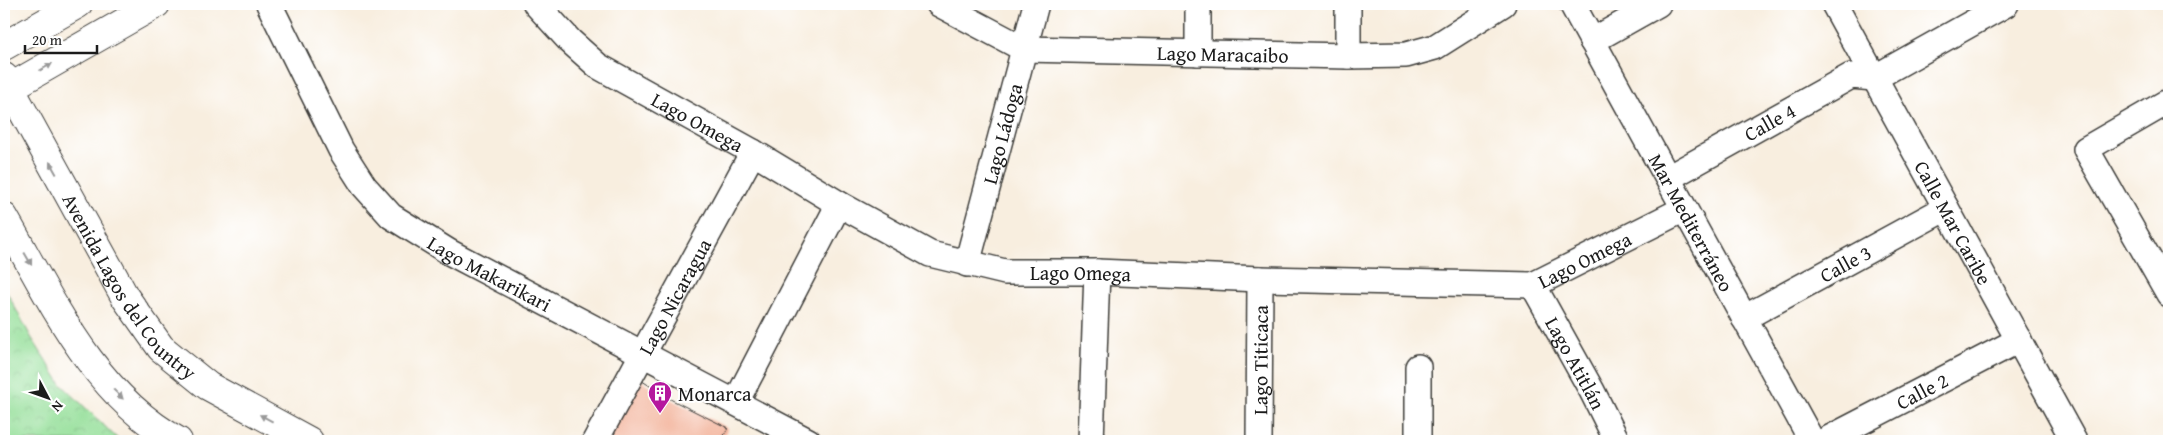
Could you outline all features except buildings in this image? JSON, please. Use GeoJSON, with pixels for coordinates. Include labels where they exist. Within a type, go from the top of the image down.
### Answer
{"type":"FeatureCollection","features":[{"type":"Feature","properties":{"kind":"street"},"geometry":{"type":"LineString","coordinates":[[4,46],[78,4]]}},
{"type":"Feature","properties":{"kind":"street"},"geometry":{"type":"LineString","coordinates":[[5,85],[156,4]]}},
{"type":"Feature","properties":{"kind":"street","name":"Lago Makarikari"},"geometry":{"type":"LineString","coordinates":[[269,4],[341,150],[364,186],[391,216],[449,252],[808,441]]}},
{"type":"Feature","properties":{"kind":"street","name":"Lago Omega"},"geometry":{"type":"LineString","coordinates":[[536,4],[570,41],[598,66],[753,152],[839,204],[930,254],[1005,272],[1097,272],[1260,280],[1533,285],[1684,209]]}},
{"type":"Feature","properties":{"kind":"street","name":"Lago Maracaibo"},"geometry":{"type":"LineString","coordinates":[[940,4],[1024,49],[1348,56],[1406,55],[1435,47],[1503,4]]}},
{"type":"Feature","properties":{"kind":"street","name":"Lago Ládoga"},"geometry":{"type":"LineString","coordinates":[[968,264],[1036,4]]}},
{"type":"Feature","properties":{"kind":"street"},"geometry":{"type":"LineString","coordinates":[[1198,4],[1198,53]]}},
{"type":"Feature","properties":{"kind":"street"},"geometry":{"type":"LineString","coordinates":[[1348,4],[1348,56]]}},
{"type":"Feature","properties":{"kind":"street","name":"Mar Mediterráneo"},"geometry":{"type":"LineString","coordinates":[[1572,4],[1808,439]]}},
{"type":"Feature","properties":{"kind":"street"},"geometry":{"type":"LineString","coordinates":[[1592,41],[1658,4]]}},
{"type":"Feature","properties":{"kind":"street","name":"Calle Mar Caribe"},"geometry":{"type":"LineString","coordinates":[[1834,4],[2074,441]]}},
{"type":"Feature","properties":{"kind":"street"},"geometry":{"type":"LineString","coordinates":[[1874,78],[2006,4]]}},
{"type":"Feature","properties":{"kind":"street","name":"Calle 4"},"geometry":{"type":"LineString","coordinates":[[1668,178],[1851,76],[1874,78]]}},
{"type":"Feature","properties":{"kind":"street","name":"Avenida Lagos del Country"},"geometry":{"type":"LineString","coordinates":[[5,85],[125,297],[162,348],[208,386],[309,441]]}},
{"type":"Feature","properties":{"kind":"street"},"geometry":{"type":"LineString","coordinates":[[2166,283],[2086,149],[2169,101]]}},
{"type":"Feature","properties":{"kind":"street","name":"Lago Nicaragua"},"geometry":{"type":"LineString","coordinates":[[595,441],[753,152]]}},
{"type":"Feature","properties":{"kind":"street"},"geometry":{"type":"LineString","coordinates":[[736,402],[839,204]]}},
{"type":"Feature","properties":{"kind":"street","name":"Calle 3"},"geometry":{"type":"LineString","coordinates":[[1744,318],[1946,208]]}},
{"type":"Feature","properties":{"kind":"street"},"geometry":{"type":"LineString","coordinates":[[4,217],[73,336],[114,392],[162,433],[178,441]]}},
{"type":"Feature","properties":{"kind":"street"},"geometry":{"type":"LineString","coordinates":[[1091,441],[1097,272]]}},
{"type":"Feature","properties":{"kind":"street","name":"Lago Titicaca"},"geometry":{"type":"LineString","coordinates":[[1259,441],[1260,280]]}},
{"type":"Feature","properties":{"kind":"street","name":"Lago Atitlán"},"geometry":{"type":"LineString","coordinates":[[1533,285],[1592,391],[1617,441]]}},
{"type":"Feature","properties":{"kind":"street","name":"Calle 2"},"geometry":{"type":"LineString","coordinates":[[1808,439],[2019,340]]}},
{"type":"Feature","properties":{"kind":"street"},"geometry":{"type":"LineString","coordinates":[[1418,367],[1418,441]]}},
{"type":"Feature","properties":{"kind":"green space"},"geometry":{"type":"Polygon","coordinates":[[[4,287],[31,337],[61,384],[120,441],[4,441],[4,287]]]}},
{"type":"Feature","properties":{"kind":"place","name":"Monarca"},"geometry":{"type":"Point","coordinates":[660,414]}}]}
